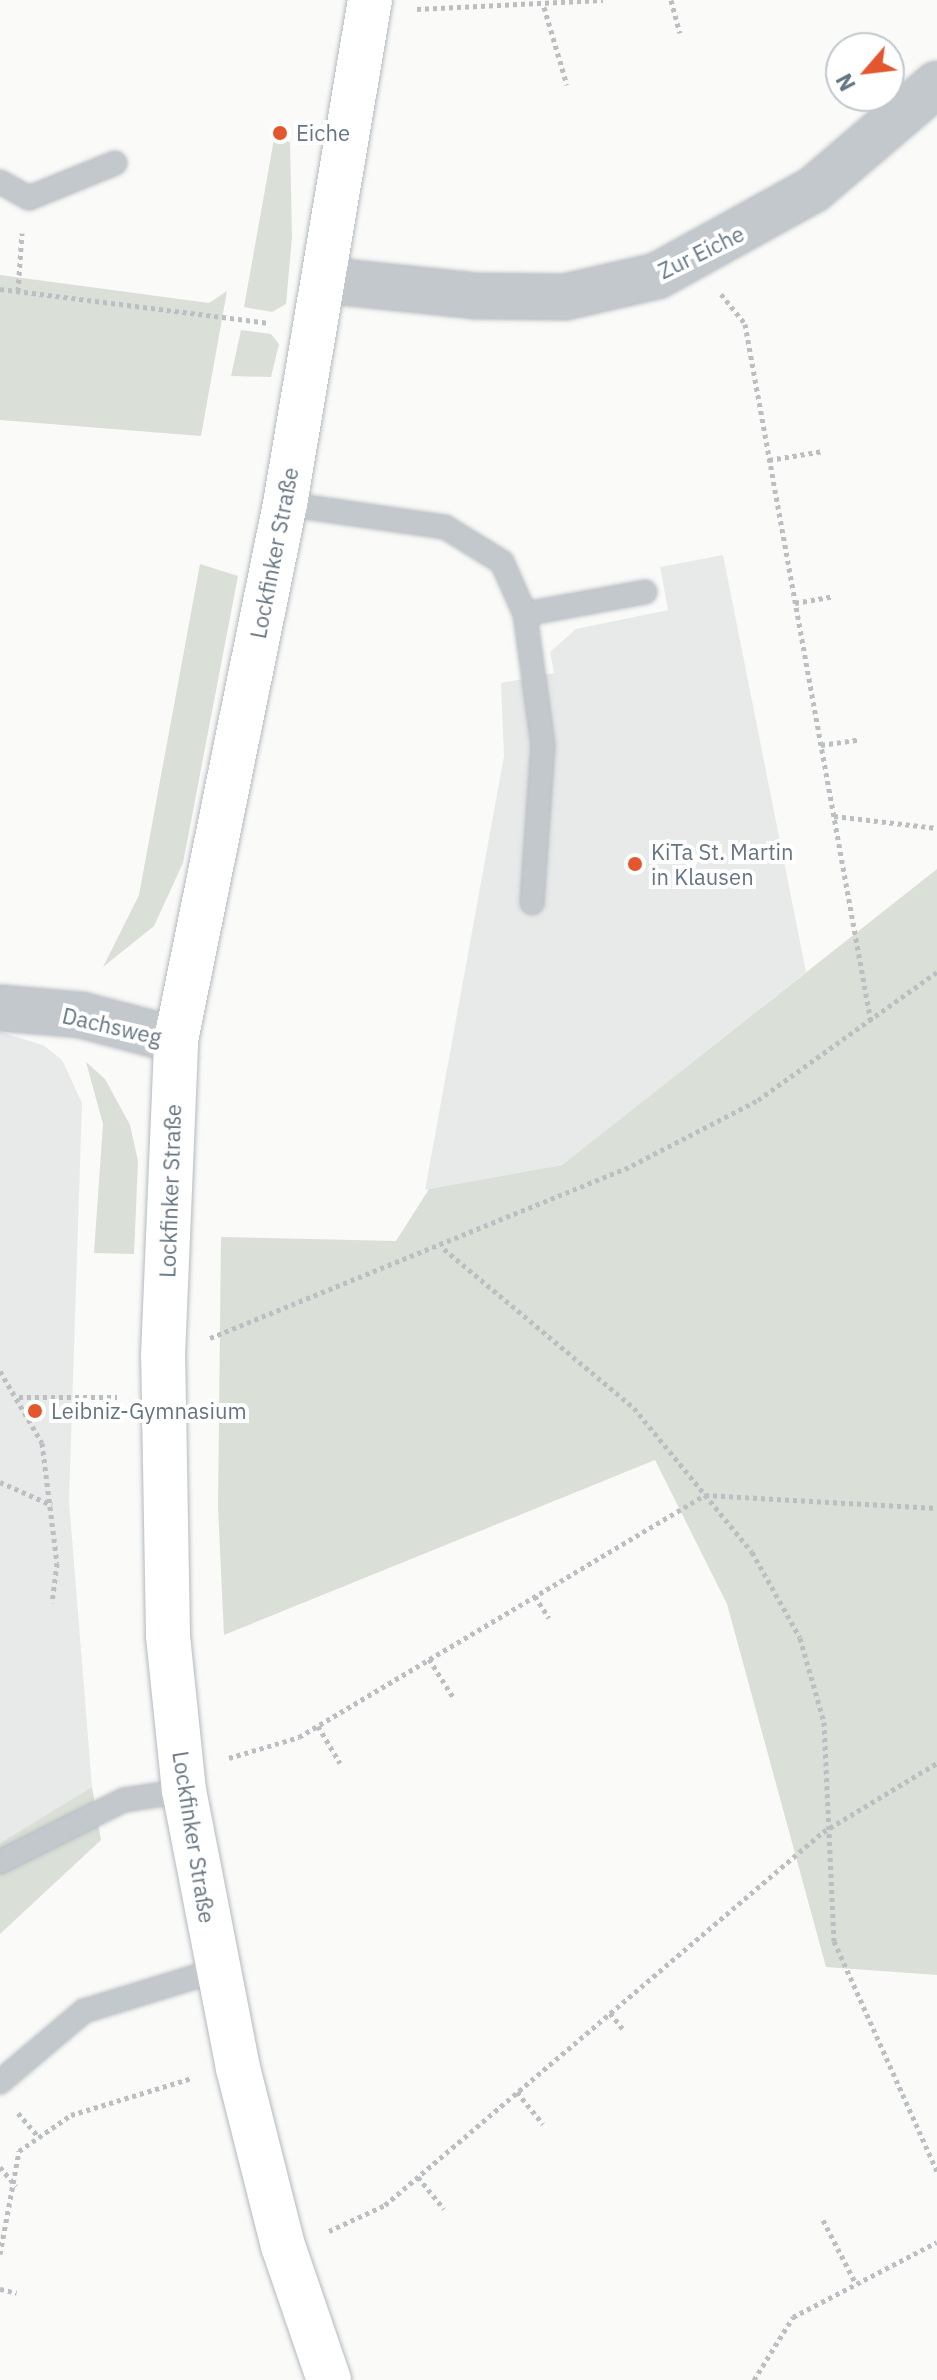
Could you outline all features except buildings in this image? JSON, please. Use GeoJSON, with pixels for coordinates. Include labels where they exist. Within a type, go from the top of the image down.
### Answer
{"type":"FeatureCollection","features":[{"type":"Feature","properties":{"kind":"street","name":"Lockfinker Straße"},"geometry":{"type":"LineString","coordinates":[[329,2380],[283,2246],[217,1970],[184,1791],[168,1635],[163,1396],[176,1040],[285,504],[370,0]]}},
{"type":"Feature","properties":{"kind":"street","name":"Zur Eiche"},"geometry":{"type":"LineString","coordinates":[[323,280],[475,296],[565,297],[657,276],[813,190],[937,84]]}},
{"type":"Feature","properties":{"kind":"street","name":"Dachsweg"},"geometry":{"type":"LineString","coordinates":[[0,1008],[81,1015],[176,1040]]}},
{"type":"Feature","properties":{"kind":"lane"},"geometry":{"type":"LineString","coordinates":[[5,185],[29,198],[115,163]]}},
{"type":"Feature","properties":{"kind":"lane"},"geometry":{"type":"LineString","coordinates":[[285,504],[445,527],[502,562],[525,614],[543,745],[532,903]]}},
{"type":"Feature","properties":{"kind":"lane"},"geometry":{"type":"LineString","coordinates":[[525,614],[645,592]]}},
{"type":"Feature","properties":{"kind":"lane"},"geometry":{"type":"LineString","coordinates":[[0,1862],[124,1800],[184,1791]]}},
{"type":"Feature","properties":{"kind":"lane"},"geometry":{"type":"LineString","coordinates":[[0,2082],[84,2011],[217,1970]]}},
{"type":"Feature","properties":{"kind":"path"},"geometry":{"type":"LineString","coordinates":[[428,11],[544,7],[603,0]]}},
{"type":"Feature","properties":{"kind":"path"},"geometry":{"type":"LineString","coordinates":[[671,0],[680,33]]}},
{"type":"Feature","properties":{"kind":"path"},"geometry":{"type":"LineString","coordinates":[[544,7],[567,85]]}},
{"type":"Feature","properties":{"kind":"path"},"geometry":{"type":"LineString","coordinates":[[5,185],[22,225],[18,291]]}},
{"type":"Feature","properties":{"kind":"path"},"geometry":{"type":"LineString","coordinates":[[700,254],[735,320],[745,324],[871,1023]]}},
{"type":"Feature","properties":{"kind":"path"},"geometry":{"type":"LineString","coordinates":[[0,289],[282,325]]}},
{"type":"Feature","properties":{"kind":"path"},"geometry":{"type":"LineString","coordinates":[[769,460],[823,451]]}},
{"type":"Feature","properties":{"kind":"path"},"geometry":{"type":"LineString","coordinates":[[795,603],[833,596]]}},
{"type":"Feature","properties":{"kind":"path"},"geometry":{"type":"LineString","coordinates":[[821,745],[858,740]]}},
{"type":"Feature","properties":{"kind":"path"},"geometry":{"type":"LineString","coordinates":[[834,816],[937,828]]}},
{"type":"Feature","properties":{"kind":"path"},"geometry":{"type":"LineString","coordinates":[[204,1338],[222,1338],[444,1249],[745,1107],[871,1023],[937,972]]}},
{"type":"Feature","properties":{"kind":"path"},"geometry":{"type":"LineString","coordinates":[[444,1249],[600,1373],[752,1552],[800,1638],[824,1722],[832,1830],[834,1941],[937,2171]]}},
{"type":"Feature","properties":{"kind":"path"},"geometry":{"type":"LineString","coordinates":[[0,1371],[18,1397],[42,1443],[52,1505],[52,1603]]}},
{"type":"Feature","properties":{"kind":"path"},"geometry":{"type":"LineString","coordinates":[[18,1397],[129,1397]]}},
{"type":"Feature","properties":{"kind":"path"},"geometry":{"type":"LineString","coordinates":[[0,1482],[52,1505]]}},
{"type":"Feature","properties":{"kind":"path"},"geometry":{"type":"LineString","coordinates":[[236,1757],[284,1746],[705,1495],[937,1508]]}},
{"type":"Feature","properties":{"kind":"path"},"geometry":{"type":"LineString","coordinates":[[535,1596],[549,1618]]}},
{"type":"Feature","properties":{"kind":"path"},"geometry":{"type":"LineString","coordinates":[[429,1659],[453,1697]]}},
{"type":"Feature","properties":{"kind":"path"},"geometry":{"type":"LineString","coordinates":[[318,1726],[340,1763]]}},
{"type":"Feature","properties":{"kind":"path"},"geometry":{"type":"LineString","coordinates":[[334,2229],[385,2205],[610,2013],[832,1830],[937,1763]]}},
{"type":"Feature","properties":{"kind":"path"},"geometry":{"type":"LineString","coordinates":[[610,2013],[624,2030]]}},
{"type":"Feature","properties":{"kind":"path"},"geometry":{"type":"LineString","coordinates":[[0,2254],[17,2187],[19,2151],[71,2115],[157,2086]]}},
{"type":"Feature","properties":{"kind":"path"},"geometry":{"type":"LineString","coordinates":[[517,2092],[543,2124]]}},
{"type":"Feature","properties":{"kind":"path"},"geometry":{"type":"LineString","coordinates":[[17,2112],[38,2136]]}},
{"type":"Feature","properties":{"kind":"path"},"geometry":{"type":"LineString","coordinates":[[0,2167],[17,2187]]}},
{"type":"Feature","properties":{"kind":"path"},"geometry":{"type":"LineString","coordinates":[[418,2177],[444,2209]]}},
{"type":"Feature","properties":{"kind":"path"},"geometry":{"type":"LineString","coordinates":[[823,2220],[856,2284]]}},
{"type":"Feature","properties":{"kind":"path"},"geometry":{"type":"LineString","coordinates":[[754,2380],[793,2317],[937,2242]]}},
{"type":"Feature","properties":{"kind":"path"},"geometry":{"type":"LineString","coordinates":[[0,2289],[17,2293]]}},
{"type":"Feature","properties":{"kind":"shaded area"},"geometry":{"type":"Polygon","coordinates":[[[274,139],[290,142],[292,237],[286,304],[272,312],[244,307],[274,139]]]}},
{"type":"Feature","properties":{"kind":"shaded area"},"geometry":{"type":"Polygon","coordinates":[[[0,275],[209,303],[227,291],[201,436],[0,420],[0,275]]]}},
{"type":"Feature","properties":{"kind":"shaded area"},"geometry":{"type":"Polygon","coordinates":[[[241,330],[271,334],[279,344],[271,377],[231,376],[241,330]]]}},
{"type":"Feature","properties":{"kind":"shaded area","name":"KiTa St. Martin in Klausen"},"geometry":{"type":"Polygon","coordinates":[[[723,555],[806,972],[562,1165],[425,1190],[504,756],[501,683],[554,673],[550,652],[576,629],[668,610],[660,567],[723,555]]]}},
{"type":"Feature","properties":{"kind":"shaded area"},"geometry":{"type":"Polygon","coordinates":[[[200,564],[238,576],[183,863],[154,926],[103,967],[139,895],[200,564]]]}},
{"type":"Feature","properties":{"kind":"shaded area"},"geometry":{"type":"Polygon","coordinates":[[[937,869],[937,1975],[826,1967],[727,1604],[655,1460],[224,1635],[218,1507],[221,1237],[396,1241],[429,1189],[562,1165],[937,869]]]}},
{"type":"Feature","properties":{"kind":"shaded area","name":"Leibniz-Gymnasium"},"geometry":{"type":"Polygon","coordinates":[[[0,1032],[43,1045],[62,1060],[82,1103],[69,1501],[92,1787],[0,1843],[0,1032]]]}},
{"type":"Feature","properties":{"kind":"shaded area"},"geometry":{"type":"Polygon","coordinates":[[[86,1062],[105,1079],[130,1125],[138,1161],[134,1254],[94,1253],[103,1124],[86,1062]]]}},
{"type":"Feature","properties":{"kind":"shaded area"},"geometry":{"type":"Polygon","coordinates":[[[92,1787],[101,1840],[0,1934],[0,1843],[92,1787]]]}},
{"type":"Feature","properties":{"kind":"place","name":"Eiche"},"geometry":{"type":"Point","coordinates":[280,133]}},
{"type":"Feature","properties":{"kind":"place","name":"KiTa St. Martin in Klausen"},"geometry":{"type":"Point","coordinates":[635,864]}},
{"type":"Feature","properties":{"kind":"place","name":"Leibniz-Gymnasium"},"geometry":{"type":"Point","coordinates":[35,1411]}}]}
